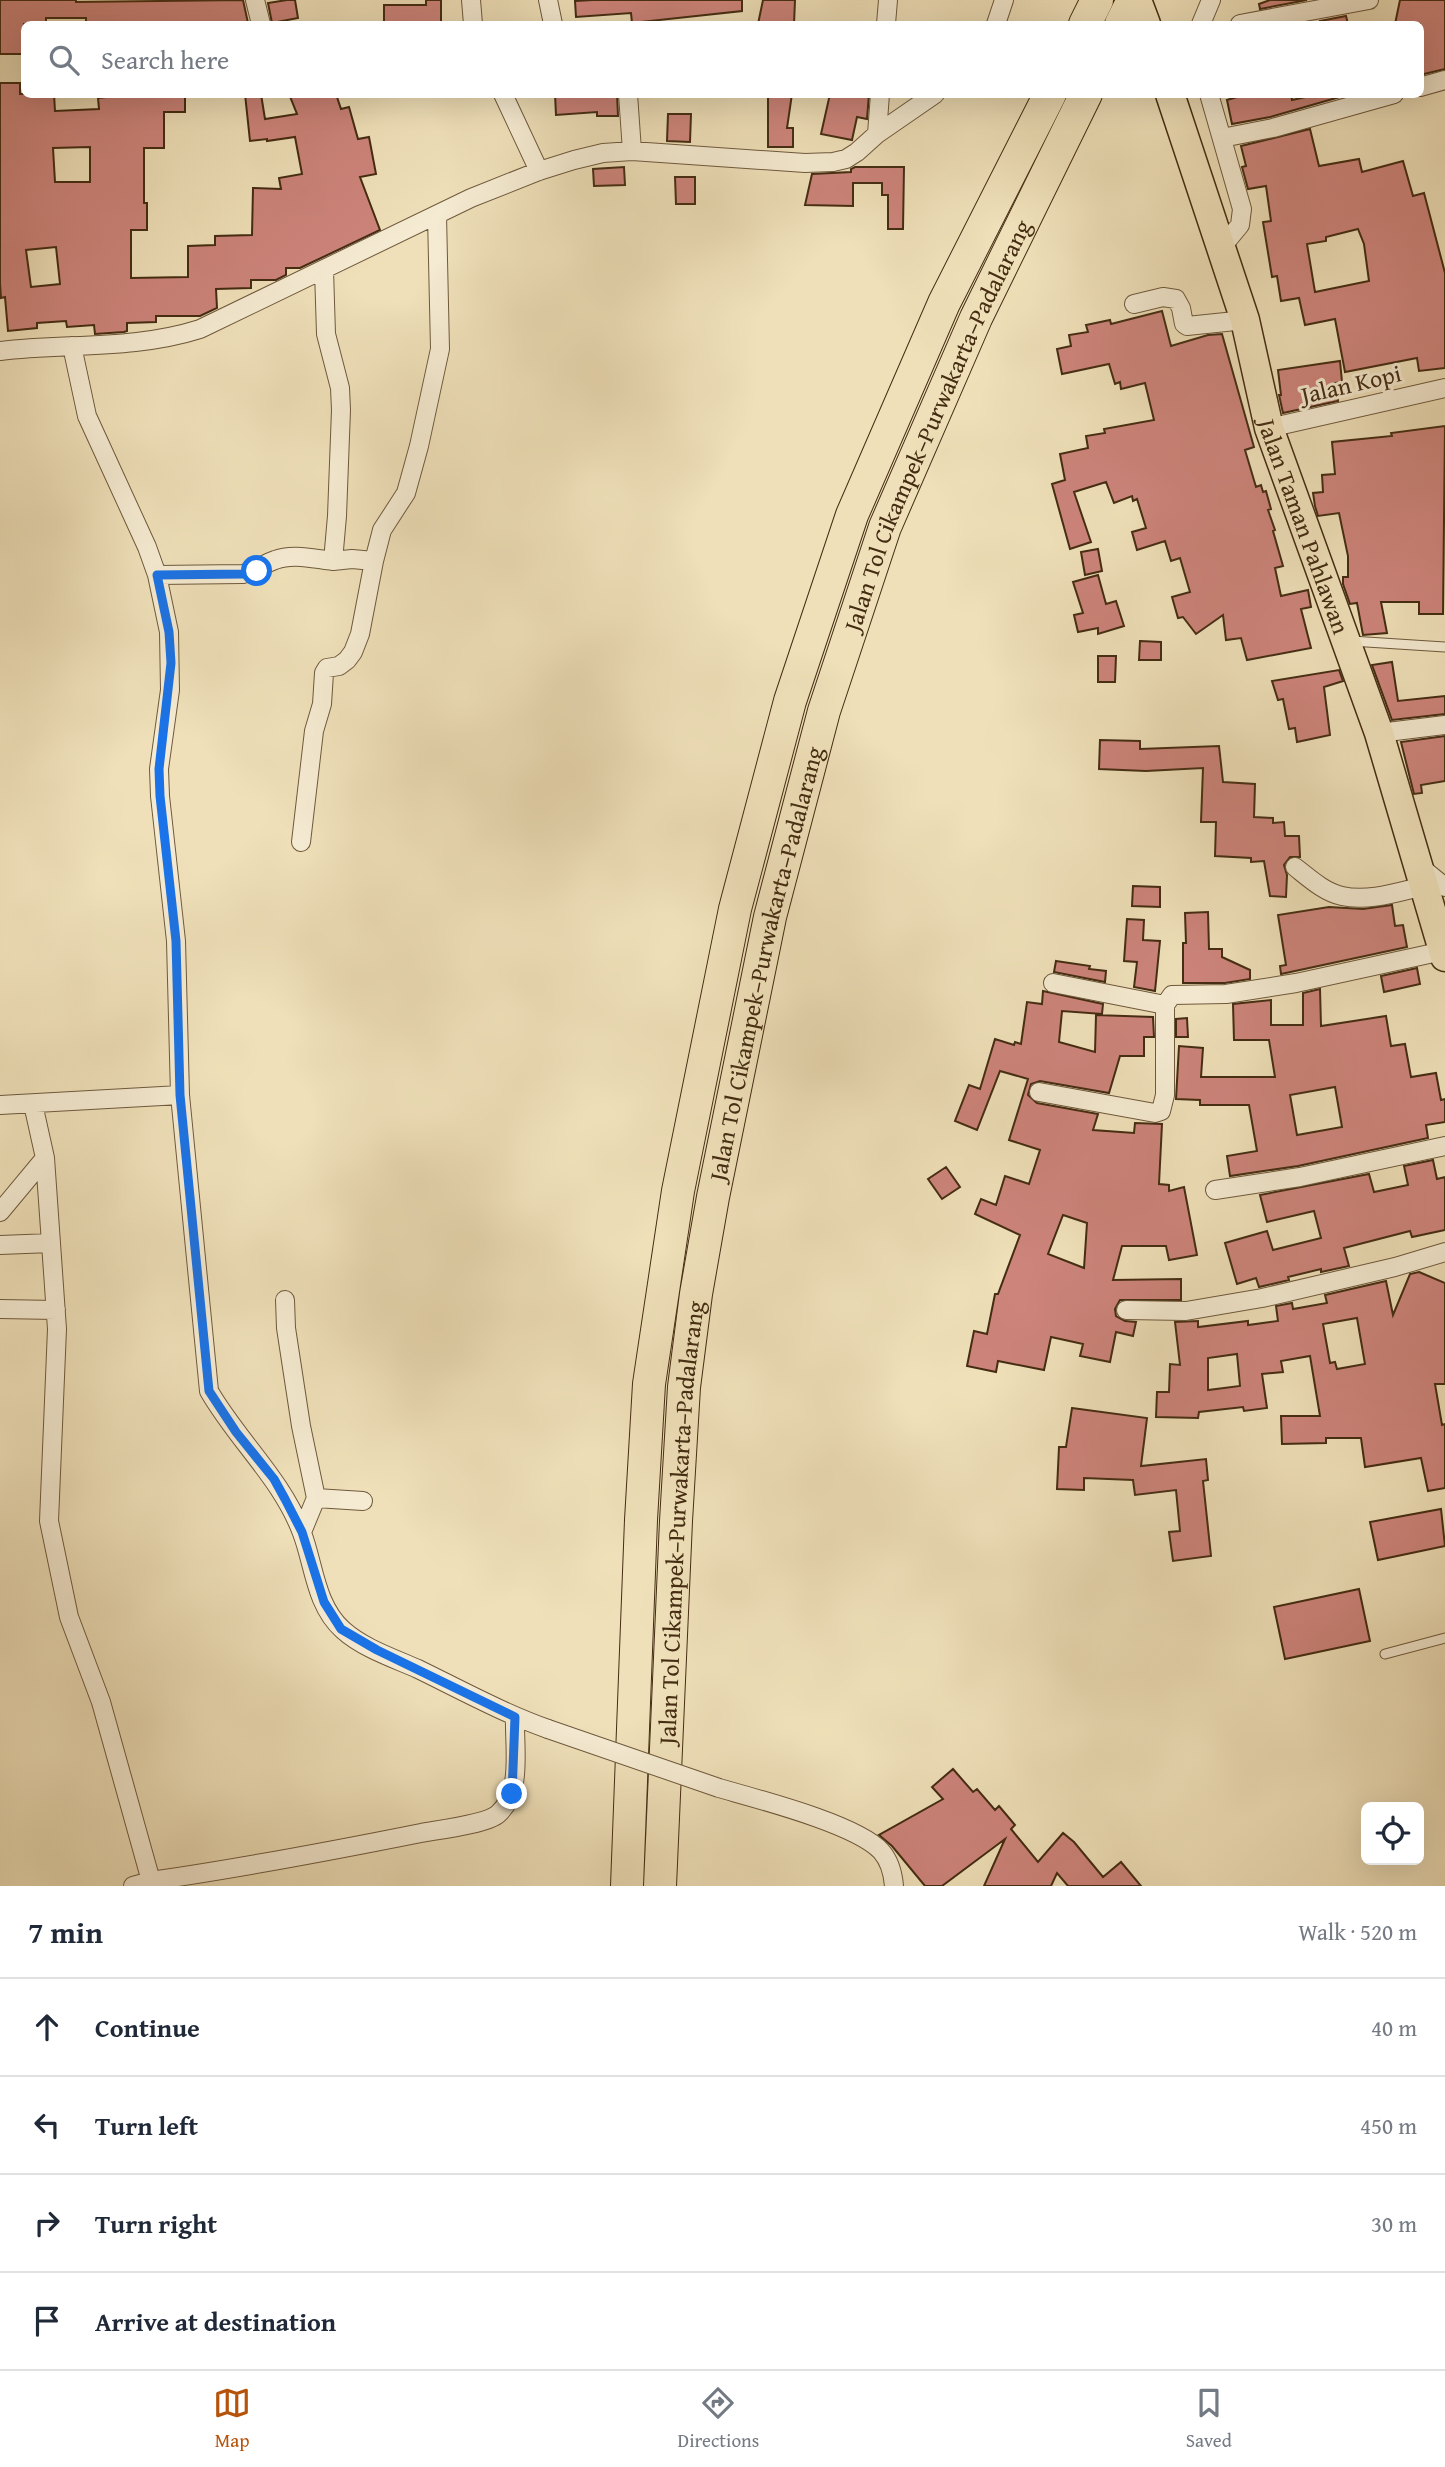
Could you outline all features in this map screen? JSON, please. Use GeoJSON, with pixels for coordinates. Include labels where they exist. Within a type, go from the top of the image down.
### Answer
{"type":"FeatureCollection","features":[{"type":"Feature","properties":{"kind":"highway"},"geometry":{"type":"LineString","coordinates":[[1086,21],[1097,0]]}},
{"type":"Feature","properties":{"kind":"highway"},"geometry":{"type":"LineString","coordinates":[[1123,21],[1135,0]]}},
{"type":"Feature","properties":{"kind":"highway","name":"Jalan Tol Cikampek–Purwakarta–Padalarang"},"geometry":{"type":"LineString","coordinates":[[627,1886],[649,1384],[678,1191],[735,909],[790,701],[852,515],[944,303],[1048,98]]}},
{"type":"Feature","properties":{"kind":"highway","name":"Jalan Tol Cikampek–Purwakarta–Padalarang"},"geometry":{"type":"LineString","coordinates":[[660,1886],[684,1387],[696,1294],[713,1197],[770,917],[824,711],[885,527],[976,318],[1084,98]]}},
{"type":"Feature","properties":{"kind":"main road"},"geometry":{"type":"LineString","coordinates":[[1135,0],[1145,21]]}},
{"type":"Feature","properties":{"kind":"main road","name":"Jalan Taman Pahlawan"},"geometry":{"type":"LineString","coordinates":[[1171,98],[1245,320],[1269,428],[1429,879],[1442,939]]}},
{"type":"Feature","properties":{"kind":"street"},"geometry":{"type":"LineString","coordinates":[[255,0],[260,21]]}},
{"type":"Feature","properties":{"kind":"street"},"geometry":{"type":"LineString","coordinates":[[471,0],[473,21]]}},
{"type":"Feature","properties":{"kind":"street"},"geometry":{"type":"LineString","coordinates":[[548,0],[552,21]]}},
{"type":"Feature","properties":{"kind":"street"},"geometry":{"type":"LineString","coordinates":[[886,21],[888,0]]}},
{"type":"Feature","properties":{"kind":"street"},"geometry":{"type":"LineString","coordinates":[[997,21],[1004,0]]}},
{"type":"Feature","properties":{"kind":"street"},"geometry":{"type":"LineString","coordinates":[[1201,21],[1211,0]]}},
{"type":"Feature","properties":{"kind":"street"},"geometry":{"type":"LineString","coordinates":[[1256,21],[1369,0]]}},
{"type":"Feature","properties":{"kind":"street"},"geometry":{"type":"LineString","coordinates":[[1424,86],[1445,80]]}},
{"type":"Feature","properties":{"kind":"street"},"geometry":{"type":"LineString","coordinates":[[505,98],[539,171]]}},
{"type":"Feature","properties":{"kind":"street"},"geometry":{"type":"LineString","coordinates":[[628,98],[632,151]]}},
{"type":"Feature","properties":{"kind":"street"},"geometry":{"type":"LineString","coordinates":[[877,134],[880,98]]}},
{"type":"Feature","properties":{"kind":"street"},"geometry":{"type":"LineString","coordinates":[[0,351],[108,346],[176,337],[224,318],[471,198],[539,171],[603,153],[632,151],[766,162],[833,162],[846,159],[929,98]]}},
{"type":"Feature","properties":{"kind":"street"},"geometry":{"type":"LineString","coordinates":[[1210,98],[1240,199],[1242,216],[1240,225],[1221,248]]}},
{"type":"Feature","properties":{"kind":"street"},"geometry":{"type":"LineString","coordinates":[[1222,138],[1273,128],[1380,98]]}},
{"type":"Feature","properties":{"kind":"street"},"geometry":{"type":"LineString","coordinates":[[301,842],[314,731],[322,704],[324,673],[327,668],[339,666],[347,660],[360,634],[382,530],[399,508],[406,493],[437,366],[441,330],[437,215]]}},
{"type":"Feature","properties":{"kind":"street"},"geometry":{"type":"LineString","coordinates":[[324,270],[326,334],[340,388],[341,410],[333,561]]}},
{"type":"Feature","properties":{"kind":"street"},"geometry":{"type":"LineString","coordinates":[[1134,304],[1163,297],[1176,299],[1187,327],[1245,320]]}},
{"type":"Feature","properties":{"kind":"street"},"geometry":{"type":"LineString","coordinates":[[72,346],[87,416],[131,509],[157,575],[166,610],[170,690],[159,769],[160,796],[176,941],[180,1095],[209,1391],[236,1432],[274,1479],[302,1532],[324,1602],[341,1629],[377,1650],[515,1717],[719,1788],[783,1807],[859,1836],[884,1854],[894,1886]]}},
{"type":"Feature","properties":{"kind":"street","name":"Jalan Kopi"},"geometry":{"type":"LineString","coordinates":[[1269,428],[1445,388]]}},
{"type":"Feature","properties":{"kind":"street"},"geometry":{"type":"LineString","coordinates":[[157,575],[243,574],[257,571],[272,560],[289,556],[333,561],[374,561]]}},
{"type":"Feature","properties":{"kind":"street"},"geometry":{"type":"LineString","coordinates":[[1379,733],[1445,724]]}},
{"type":"Feature","properties":{"kind":"street"},"geometry":{"type":"LineString","coordinates":[[1295,867],[1318,885],[1341,896],[1370,898],[1429,879]]}},
{"type":"Feature","properties":{"kind":"street"},"geometry":{"type":"LineString","coordinates":[[1039,1092],[1155,1113],[1161,1111],[1165,1095],[1165,1005],[1172,995],[1226,994],[1296,983],[1442,939]]}},
{"type":"Feature","properties":{"kind":"street"},"geometry":{"type":"LineString","coordinates":[[1053,983],[1165,1005]]}},
{"type":"Feature","properties":{"kind":"street"},"geometry":{"type":"LineString","coordinates":[[0,1105],[180,1095]]}},
{"type":"Feature","properties":{"kind":"street"},"geometry":{"type":"LineString","coordinates":[[33,1104],[45,1157],[56,1310],[49,1521],[69,1618],[101,1702],[142,1883],[272,1862],[496,1816],[512,1794],[515,1717]]}},
{"type":"Feature","properties":{"kind":"street"},"geometry":{"type":"LineString","coordinates":[[1215,1190],[1300,1177],[1445,1146]]}},
{"type":"Feature","properties":{"kind":"street"},"geometry":{"type":"LineString","coordinates":[[0,1212],[45,1157]]}},
{"type":"Feature","properties":{"kind":"street"},"geometry":{"type":"LineString","coordinates":[[0,1245],[51,1243]]}},
{"type":"Feature","properties":{"kind":"street"},"geometry":{"type":"LineString","coordinates":[[1126,1310],[1186,1311],[1262,1298],[1395,1267],[1445,1252]]}},
{"type":"Feature","properties":{"kind":"street"},"geometry":{"type":"LineString","coordinates":[[285,1300],[286,1328],[301,1426],[316,1498],[302,1532]]}},
{"type":"Feature","properties":{"kind":"street"},"geometry":{"type":"LineString","coordinates":[[0,1308],[56,1310]]}},
{"type":"Feature","properties":{"kind":"street"},"geometry":{"type":"LineString","coordinates":[[316,1498],[363,1501]]}},
{"type":"Feature","properties":{"kind":"lane"},"geometry":{"type":"LineString","coordinates":[[1346,641],[1445,647]]}},
{"type":"Feature","properties":{"kind":"lane"},"geometry":{"type":"LineString","coordinates":[[1385,1654],[1445,1638]]}},
{"type":"Feature","properties":{"kind":"building"},"geometry":{"type":"Polygon","coordinates":[[[0,0],[243,0],[248,21],[86,21],[86,18],[46,18],[46,21],[21,21],[21,54],[0,54],[0,0]]]}},
{"type":"Feature","properties":{"kind":"building"},"geometry":{"type":"Polygon","coordinates":[[[295,0],[298,18],[272,21],[268,3],[295,0]]]}},
{"type":"Feature","properties":{"kind":"building"},"geometry":{"type":"Polygon","coordinates":[[[426,0],[441,0],[441,21],[384,21],[384,5],[426,5],[426,0]]]}},
{"type":"Feature","properties":{"kind":"building"},"geometry":{"type":"Polygon","coordinates":[[[742,0],[742,11],[632,21],[631,13],[576,17],[575,1],[742,0]]]}},
{"type":"Feature","properties":{"kind":"building"},"geometry":{"type":"Polygon","coordinates":[[[763,0],[795,0],[794,21],[759,21],[763,0]]]}},
{"type":"Feature","properties":{"kind":"building"},"geometry":{"type":"Polygon","coordinates":[[[1270,0],[1307,0],[1260,9],[1259,4],[1270,0]]]}},
{"type":"Feature","properties":{"kind":"building"},"geometry":{"type":"Polygon","coordinates":[[[1400,0],[1445,0],[1445,69],[1424,74],[1424,21],[1396,21],[1400,0]]]}},
{"type":"Feature","properties":{"kind":"building"},"geometry":{"type":"Polygon","coordinates":[[[1346,16],[1347,21],[1320,21],[1346,16]]]}},
{"type":"Feature","properties":{"kind":"building"},"geometry":{"type":"Polygon","coordinates":[[[0,83],[20,83],[21,98],[54,98],[55,111],[99,109],[98,98],[185,98],[185,112],[164,112],[164,148],[144,148],[147,230],[131,230],[131,278],[188,277],[188,246],[215,245],[215,236],[252,235],[253,188],[281,189],[279,178],[302,174],[295,137],[250,141],[245,98],[262,98],[265,119],[297,114],[291,98],[337,98],[341,109],[349,107],[358,139],[369,137],[376,174],[360,177],[380,230],[300,268],[286,268],[286,275],[276,280],[251,280],[251,288],[216,289],[217,308],[200,316],[156,316],[156,322],[127,323],[127,331],[124,332],[95,334],[94,325],[67,327],[66,321],[37,323],[37,328],[8,331],[5,297],[1,298],[0,83]],[[90,147],[53,148],[55,182],[90,182],[90,147]],[[56,247],[26,250],[31,287],[60,284],[56,247]]]}},
{"type":"Feature","properties":{"kind":"building"},"geometry":{"type":"Polygon","coordinates":[[[555,98],[617,98],[618,116],[597,116],[597,112],[556,115],[555,98]]]}},
{"type":"Feature","properties":{"kind":"building"},"geometry":{"type":"Polygon","coordinates":[[[768,98],[791,98],[787,128],[793,128],[793,147],[768,147],[768,98]]]}},
{"type":"Feature","properties":{"kind":"building"},"geometry":{"type":"Polygon","coordinates":[[[829,98],[869,98],[867,119],[857,117],[852,140],[821,134],[829,98]]]}},
{"type":"Feature","properties":{"kind":"building"},"geometry":{"type":"Polygon","coordinates":[[[1336,98],[1270,117],[1232,124],[1227,100],[1336,98]]]}},
{"type":"Feature","properties":{"kind":"building"},"geometry":{"type":"Polygon","coordinates":[[[668,114],[691,114],[690,142],[667,141],[668,114]]]}},
{"type":"Feature","properties":{"kind":"building"},"geometry":{"type":"Polygon","coordinates":[[[1310,129],[1319,166],[1359,159],[1362,172],[1403,161],[1413,196],[1424,193],[1445,273],[1445,368],[1419,371],[1417,358],[1345,372],[1335,319],[1305,325],[1299,298],[1281,301],[1277,276],[1272,277],[1263,222],[1271,221],[1266,186],[1248,189],[1242,167],[1246,166],[1241,146],[1310,129]],[[1358,229],[1326,237],[1326,241],[1307,244],[1315,292],[1369,281],[1364,244],[1358,229]]]}},
{"type":"Feature","properties":{"kind":"building"},"geometry":{"type":"Polygon","coordinates":[[[624,167],[625,185],[594,186],[593,169],[624,167]]]}},
{"type":"Feature","properties":{"kind":"building"},"geometry":{"type":"Polygon","coordinates":[[[855,167],[904,167],[903,229],[888,229],[888,195],[882,195],[882,183],[853,183],[853,206],[805,205],[812,174],[851,172],[855,167]]]}},
{"type":"Feature","properties":{"kind":"building"},"geometry":{"type":"Polygon","coordinates":[[[675,177],[695,177],[695,204],[676,204],[675,177]]]}},
{"type":"Feature","properties":{"kind":"building"},"geometry":{"type":"Polygon","coordinates":[[[1162,311],[1171,346],[1208,335],[1222,334],[1254,447],[1245,450],[1256,487],[1261,485],[1263,492],[1266,491],[1271,509],[1268,510],[1283,566],[1275,568],[1281,596],[1308,590],[1311,607],[1301,609],[1311,648],[1247,660],[1241,638],[1226,640],[1223,615],[1196,634],[1183,617],[1178,618],[1172,597],[1190,592],[1180,558],[1171,561],[1165,541],[1137,550],[1132,532],[1146,528],[1137,499],[1133,501],[1132,496],[1114,503],[1106,482],[1074,492],[1091,542],[1070,549],[1052,484],[1065,480],[1060,454],[1088,448],[1086,436],[1105,433],[1104,429],[1154,420],[1145,383],[1121,389],[1120,382],[1115,384],[1109,364],[1062,374],[1057,349],[1071,346],[1069,335],[1088,332],[1086,325],[1110,320],[1111,324],[1162,311]]]}},
{"type":"Feature","properties":{"kind":"building"},"geometry":{"type":"Polygon","coordinates":[[[1340,361],[1342,382],[1335,383],[1338,401],[1283,413],[1278,370],[1340,361]]]}},
{"type":"Feature","properties":{"kind":"building"},"geometry":{"type":"Polygon","coordinates":[[[1445,426],[1443,614],[1419,614],[1419,602],[1381,602],[1387,633],[1363,635],[1357,603],[1350,604],[1343,584],[1343,577],[1348,577],[1348,556],[1339,513],[1318,516],[1315,506],[1313,493],[1323,492],[1322,475],[1335,474],[1332,442],[1392,436],[1391,433],[1445,426]]]}},
{"type":"Feature","properties":{"kind":"building"},"geometry":{"type":"Polygon","coordinates":[[[1098,549],[1102,571],[1085,575],[1081,552],[1098,549]]]}},
{"type":"Feature","properties":{"kind":"building"},"geometry":{"type":"Polygon","coordinates":[[[1098,575],[1106,604],[1116,601],[1124,626],[1098,634],[1098,628],[1078,632],[1074,615],[1083,613],[1073,582],[1098,575]]]}},
{"type":"Feature","properties":{"kind":"building"},"geometry":{"type":"Polygon","coordinates":[[[1140,641],[1161,642],[1161,660],[1139,660],[1140,641]]]}},
{"type":"Feature","properties":{"kind":"building"},"geometry":{"type":"Polygon","coordinates":[[[1098,656],[1116,656],[1115,682],[1098,682],[1098,656]]]}},
{"type":"Feature","properties":{"kind":"building"},"geometry":{"type":"Polygon","coordinates":[[[1392,662],[1398,701],[1445,696],[1445,714],[1392,720],[1372,665],[1392,662]]]}},
{"type":"Feature","properties":{"kind":"building"},"geometry":{"type":"Polygon","coordinates":[[[1339,670],[1343,681],[1324,687],[1330,735],[1297,742],[1295,728],[1289,729],[1283,699],[1278,700],[1272,681],[1339,670]]]}},
{"type":"Feature","properties":{"kind":"building"},"geometry":{"type":"Polygon","coordinates":[[[1445,736],[1445,781],[1421,785],[1422,793],[1414,794],[1401,742],[1445,736]]]}},
{"type":"Feature","properties":{"kind":"building"},"geometry":{"type":"Polygon","coordinates":[[[1100,740],[1140,741],[1140,749],[1219,746],[1223,782],[1255,784],[1254,817],[1273,818],[1273,823],[1284,822],[1285,836],[1299,836],[1300,857],[1290,857],[1284,865],[1287,875],[1286,897],[1270,896],[1264,861],[1251,862],[1251,858],[1215,856],[1216,822],[1201,822],[1203,768],[1146,771],[1099,769],[1100,740]]]}},
{"type":"Feature","properties":{"kind":"building"},"geometry":{"type":"Polygon","coordinates":[[[1133,886],[1160,887],[1160,907],[1132,906],[1133,886]]]}},
{"type":"Feature","properties":{"kind":"building"},"geometry":{"type":"Polygon","coordinates":[[[1392,905],[1395,926],[1403,925],[1407,947],[1281,974],[1280,966],[1286,965],[1278,915],[1329,907],[1363,909],[1392,905]]]}},
{"type":"Feature","properties":{"kind":"building"},"geometry":{"type":"Polygon","coordinates":[[[1208,912],[1209,949],[1222,949],[1222,957],[1250,970],[1250,979],[1225,983],[1183,983],[1185,913],[1208,912]]]}},
{"type":"Feature","properties":{"kind":"building"},"geometry":{"type":"Polygon","coordinates":[[[1127,919],[1144,920],[1143,940],[1160,941],[1155,991],[1134,987],[1137,962],[1124,961],[1127,919]]]}},
{"type":"Feature","properties":{"kind":"building"},"geometry":{"type":"Polygon","coordinates":[[[1056,961],[1106,971],[1105,982],[1054,972],[1056,961]]]}},
{"type":"Feature","properties":{"kind":"building"},"geometry":{"type":"Polygon","coordinates":[[[1417,968],[1420,984],[1384,992],[1381,976],[1417,968]]]}},
{"type":"Feature","properties":{"kind":"building"},"geometry":{"type":"Polygon","coordinates":[[[1320,989],[1321,1026],[1386,1016],[1391,1046],[1405,1044],[1411,1077],[1436,1073],[1441,1100],[1445,1099],[1445,1122],[1426,1125],[1428,1138],[1298,1166],[1230,1176],[1227,1156],[1257,1151],[1249,1105],[1200,1105],[1200,1100],[1176,1099],[1179,1046],[1203,1048],[1201,1077],[1275,1077],[1269,1040],[1234,1040],[1233,1004],[1271,1000],[1271,1025],[1303,1025],[1303,993],[1320,989]],[[1335,1087],[1290,1095],[1297,1135],[1342,1127],[1335,1087]]]}},
{"type":"Feature","properties":{"kind":"building"},"geometry":{"type":"Polygon","coordinates":[[[1043,991],[1103,1004],[1102,1014],[1062,1011],[1059,1042],[1095,1052],[1096,1015],[1153,1017],[1154,1037],[1144,1037],[1144,1056],[1120,1056],[1109,1093],[1040,1081],[1031,1084],[1028,1095],[1037,1103],[1098,1114],[1093,1130],[1134,1133],[1135,1123],[1162,1124],[1159,1184],[1169,1185],[1169,1191],[1184,1187],[1197,1255],[1169,1260],[1166,1246],[1122,1246],[1113,1280],[1181,1279],[1181,1300],[1120,1300],[1115,1309],[1116,1316],[1125,1321],[1136,1322],[1133,1336],[1116,1332],[1110,1362],[1080,1356],[1083,1344],[1051,1337],[1044,1370],[998,1361],[996,1372],[967,1366],[974,1331],[987,1334],[995,1294],[998,1294],[1020,1235],[975,1214],[981,1199],[996,1205],[1005,1176],[1029,1184],[1040,1150],[1009,1140],[1028,1079],[1000,1071],[977,1130],[955,1121],[969,1085],[980,1089],[995,1039],[1014,1045],[1015,1042],[1021,1044],[1027,1002],[1042,1004],[1043,991]],[[1063,1215],[1048,1254],[1084,1268],[1087,1223],[1063,1215]]]}},
{"type":"Feature","properties":{"kind":"building"},"geometry":{"type":"Polygon","coordinates":[[[1187,1018],[1188,1037],[1176,1037],[1176,1019],[1187,1018]]]}},
{"type":"Feature","properties":{"kind":"building"},"geometry":{"type":"Polygon","coordinates":[[[1433,1160],[1437,1179],[1445,1177],[1445,1230],[1412,1237],[1410,1231],[1344,1248],[1349,1266],[1321,1272],[1321,1269],[1259,1287],[1256,1278],[1237,1284],[1225,1243],[1267,1231],[1273,1250],[1321,1238],[1314,1211],[1267,1222],[1260,1195],[1369,1174],[1374,1192],[1408,1185],[1404,1166],[1433,1160]]]}},
{"type":"Feature","properties":{"kind":"building"},"geometry":{"type":"Polygon","coordinates":[[[946,1167],[960,1187],[942,1199],[928,1179],[946,1167]]]}},
{"type":"Feature","properties":{"kind":"building"},"geometry":{"type":"Polygon","coordinates":[[[1419,1272],[1445,1283],[1445,1384],[1435,1384],[1442,1425],[1445,1424],[1445,1488],[1428,1491],[1421,1458],[1365,1467],[1361,1438],[1326,1438],[1326,1443],[1282,1444],[1281,1416],[1320,1416],[1310,1356],[1281,1361],[1283,1372],[1262,1374],[1267,1408],[1244,1411],[1243,1407],[1199,1412],[1198,1418],[1156,1417],[1157,1392],[1169,1392],[1170,1364],[1180,1365],[1175,1322],[1198,1321],[1198,1327],[1248,1321],[1248,1325],[1278,1321],[1276,1306],[1292,1303],[1293,1309],[1327,1303],[1325,1295],[1386,1281],[1393,1315],[1410,1274],[1419,1272]],[[1357,1318],[1323,1324],[1330,1363],[1335,1362],[1337,1369],[1365,1364],[1357,1318]],[[1237,1354],[1208,1358],[1208,1390],[1240,1386],[1237,1354]]]}},
{"type":"Feature","properties":{"kind":"building"},"geometry":{"type":"Polygon","coordinates":[[[1072,1408],[1147,1418],[1141,1466],[1206,1459],[1208,1480],[1203,1481],[1211,1556],[1173,1561],[1169,1532],[1180,1531],[1176,1490],[1135,1495],[1133,1480],[1084,1478],[1084,1490],[1057,1489],[1059,1447],[1066,1447],[1072,1408]]]}},
{"type":"Feature","properties":{"kind":"building"},"geometry":{"type":"Polygon","coordinates":[[[1441,1509],[1445,1546],[1378,1560],[1370,1522],[1441,1509]]]}},
{"type":"Feature","properties":{"kind":"building"},"geometry":{"type":"Polygon","coordinates":[[[1359,1589],[1370,1641],[1285,1659],[1274,1607],[1359,1589]]]}},
{"type":"Feature","properties":{"kind":"building"},"geometry":{"type":"Polygon","coordinates":[[[953,1769],[973,1792],[977,1789],[995,1810],[999,1806],[1015,1825],[1011,1829],[1038,1862],[1063,1833],[1103,1877],[1121,1862],[1141,1886],[1068,1886],[1057,1873],[1051,1886],[984,1886],[1005,1839],[942,1886],[925,1886],[892,1846],[879,1835],[943,1799],[932,1787],[953,1769]]]}},
{"type":"Feature","properties":{"kind":"route"},"geometry":{"type":"LineString","coordinates":[[257,571],[243,574],[157,575],[166,610],[171,663],[159,769],[162,833],[173,902],[178,1072],[209,1391],[236,1432],[274,1479],[302,1532],[313,1575],[324,1602],[341,1629],[377,1650],[515,1717],[512,1794]]}}]}
